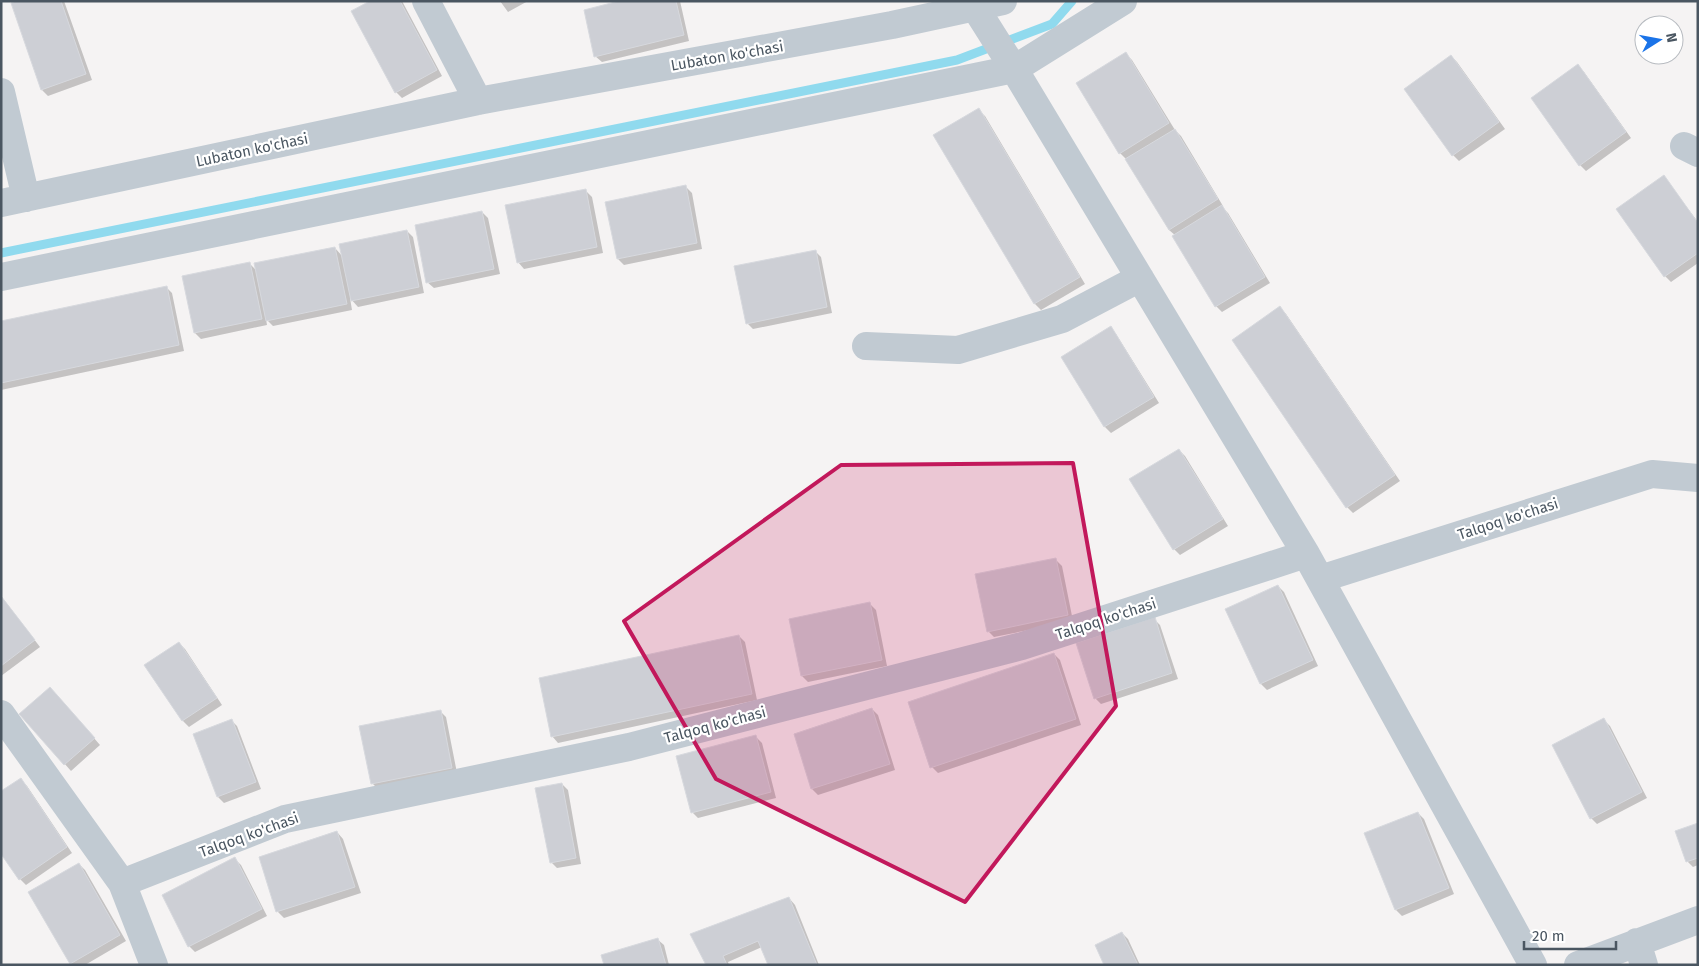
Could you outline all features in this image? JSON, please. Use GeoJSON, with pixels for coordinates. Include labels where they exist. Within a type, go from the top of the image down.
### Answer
{"type":"FeatureCollection","features":[{"type":"Feature","properties":{"kind":"street"},"geometry":{"type":"LineString","coordinates":[[426,1],[478,101]]}},
{"type":"Feature","properties":{"kind":"street","name":"Lubaton ko'chasi"},"geometry":{"type":"LineString","coordinates":[[1,92],[14,201],[478,101],[883,27],[973,5],[1003,1]]}},
{"type":"Feature","properties":{"kind":"street"},"geometry":{"type":"LineString","coordinates":[[1,277],[1014,69],[1123,1]]}},
{"type":"Feature","properties":{"kind":"street"},"geometry":{"type":"LineString","coordinates":[[973,5],[1014,69],[1306,554],[1533,965]]}},
{"type":"Feature","properties":{"kind":"street"},"geometry":{"type":"LineString","coordinates":[[866,346],[958,350],[1062,319],[1140,278]]}},
{"type":"Feature","properties":{"kind":"street","name":"Talqoq ko'chasi"},"geometry":{"type":"LineString","coordinates":[[1320,579],[1652,474],[1698,478]]}},
{"type":"Feature","properties":{"kind":"street","name":"Talqoq ko'chasi"},"geometry":{"type":"LineString","coordinates":[[122,883],[285,819],[629,748],[1022,646],[1306,554]]}},
{"type":"Feature","properties":{"kind":"street"},"geometry":{"type":"LineString","coordinates":[[1,714],[122,883],[154,965]]}},
{"type":"Feature","properties":{"kind":"street"},"geometry":{"type":"LineString","coordinates":[[1578,965],[1640,954],[1698,920]]}},
{"type":"Feature","properties":{"kind":"highlighted area"},"geometry":{"type":"Polygon","coordinates":[[[1073,463],[1116,706],[965,902],[716,779],[624,621],[841,465],[1073,463]]]}},
{"type":"Feature","properties":{"kind":"building"},"geometry":{"type":"Polygon","coordinates":[[[16,1],[61,1],[86,74],[41,90],[11,3],[16,1]]]}},
{"type":"Feature","properties":{"kind":"building"},"geometry":{"type":"Polygon","coordinates":[[[370,1],[400,1],[437,70],[395,93],[351,11],[370,1]]]}},
{"type":"Feature","properties":{"kind":"building"},"geometry":{"type":"Polygon","coordinates":[[[619,1],[676,1],[684,35],[594,57],[584,10],[619,1]]]}},
{"type":"Feature","properties":{"kind":"building"},"geometry":{"type":"Polygon","coordinates":[[[1126,52],[1169,123],[1119,154],[1076,83],[1126,52]]]}},
{"type":"Feature","properties":{"kind":"building"},"geometry":{"type":"Polygon","coordinates":[[[1451,55],[1499,122],[1452,156],[1404,89],[1451,55]]]}},
{"type":"Feature","properties":{"kind":"building"},"geometry":{"type":"Polygon","coordinates":[[[1578,64],[1626,132],[1579,166],[1531,98],[1578,64]]]}},
{"type":"Feature","properties":{"kind":"building"},"geometry":{"type":"Polygon","coordinates":[[[979,108],[1080,277],[1034,304],[933,135],[979,108]]]}},
{"type":"Feature","properties":{"kind":"building"},"geometry":{"type":"Polygon","coordinates":[[[1175,129],[1218,199],[1169,230],[1125,159],[1175,129]]]}},
{"type":"Feature","properties":{"kind":"building"},"geometry":{"type":"Polygon","coordinates":[[[1664,175],[1698,223],[1698,253],[1664,277],[1616,209],[1664,175]]]}},
{"type":"Feature","properties":{"kind":"building"},"geometry":{"type":"Polygon","coordinates":[[[686,185],[697,243],[617,259],[605,202],[686,185]]]}},
{"type":"Feature","properties":{"kind":"building"},"geometry":{"type":"Polygon","coordinates":[[[586,189],[597,247],[517,263],[505,205],[586,189]]]}},
{"type":"Feature","properties":{"kind":"building"},"geometry":{"type":"Polygon","coordinates":[[[1222,205],[1265,277],[1215,307],[1172,236],[1222,205]]]}},
{"type":"Feature","properties":{"kind":"building"},"geometry":{"type":"Polygon","coordinates":[[[482,211],[494,269],[426,283],[415,225],[482,211]]]}},
{"type":"Feature","properties":{"kind":"building"},"geometry":{"type":"Polygon","coordinates":[[[407,230],[419,287],[351,301],[339,244],[407,230]]]}},
{"type":"Feature","properties":{"kind":"building"},"geometry":{"type":"Polygon","coordinates":[[[335,247],[347,304],[266,321],[254,263],[335,247]]]}},
{"type":"Feature","properties":{"kind":"building"},"geometry":{"type":"Polygon","coordinates":[[[816,250],[827,307],[746,324],[734,266],[816,250]]]}},
{"type":"Feature","properties":{"kind":"building"},"geometry":{"type":"Polygon","coordinates":[[[250,262],[262,319],[194,333],[182,276],[250,262]]]}},
{"type":"Feature","properties":{"kind":"building"},"geometry":{"type":"Polygon","coordinates":[[[167,286],[179,345],[1,383],[1,321],[167,286]]]}},
{"type":"Feature","properties":{"kind":"building"},"geometry":{"type":"Polygon","coordinates":[[[1280,306],[1395,475],[1346,508],[1232,340],[1280,306]]]}},
{"type":"Feature","properties":{"kind":"building"},"geometry":{"type":"Polygon","coordinates":[[[1111,326],[1154,397],[1104,427],[1061,357],[1111,326]]]}},
{"type":"Feature","properties":{"kind":"building"},"geometry":{"type":"Polygon","coordinates":[[[1179,449],[1223,519],[1173,550],[1129,479],[1179,449]]]}},
{"type":"Feature","properties":{"kind":"building"},"geometry":{"type":"Polygon","coordinates":[[[1056,558],[1068,615],[987,632],[975,574],[1056,558]]]}},
{"type":"Feature","properties":{"kind":"building"},"geometry":{"type":"Polygon","coordinates":[[[1278,585],[1313,660],[1260,684],[1225,609],[1278,585]]]}},
{"type":"Feature","properties":{"kind":"building"},"geometry":{"type":"Polygon","coordinates":[[[1,596],[35,640],[1,666],[1,596]]]}},
{"type":"Feature","properties":{"kind":"building"},"geometry":{"type":"Polygon","coordinates":[[[870,602],[882,660],[801,676],[789,619],[870,602]]]}},
{"type":"Feature","properties":{"kind":"building"},"geometry":{"type":"Polygon","coordinates":[[[1155,617],[1172,673],[1094,699],[1076,643],[1155,617]]]}},
{"type":"Feature","properties":{"kind":"building"},"geometry":{"type":"Polygon","coordinates":[[[739,635],[752,694],[551,737],[539,678],[739,635]]]}},
{"type":"Feature","properties":{"kind":"building"},"geometry":{"type":"Polygon","coordinates":[[[179,642],[217,698],[182,721],[144,665],[179,642]]]}},
{"type":"Feature","properties":{"kind":"building"},"geometry":{"type":"Polygon","coordinates":[[[1054,653],[1076,719],[930,768],[908,702],[1054,653]]]}},
{"type":"Feature","properties":{"kind":"building"},"geometry":{"type":"Polygon","coordinates":[[[50,687],[95,738],[64,765],[19,714],[50,687]]]}},
{"type":"Feature","properties":{"kind":"building"},"geometry":{"type":"Polygon","coordinates":[[[872,708],[890,764],[811,789],[794,734],[872,708]]]}},
{"type":"Feature","properties":{"kind":"building"},"geometry":{"type":"Polygon","coordinates":[[[441,710],[452,768],[371,784],[359,726],[441,710]]]}},
{"type":"Feature","properties":{"kind":"building"},"geometry":{"type":"Polygon","coordinates":[[[1604,718],[1642,792],[1590,819],[1552,745],[1604,718]]]}},
{"type":"Feature","properties":{"kind":"building"},"geometry":{"type":"Polygon","coordinates":[[[232,719],[256,782],[217,797],[193,734],[232,719]]]}},
{"type":"Feature","properties":{"kind":"building"},"geometry":{"type":"Polygon","coordinates":[[[756,735],[771,792],[691,813],[676,756],[756,735]]]}},
{"type":"Feature","properties":{"kind":"building"},"geometry":{"type":"Polygon","coordinates":[[[21,778],[67,847],[19,880],[1,854],[1,791],[21,778]]]}},
{"type":"Feature","properties":{"kind":"building"},"geometry":{"type":"Polygon","coordinates":[[[562,783],[576,858],[550,863],[535,788],[562,783]]]}},
{"type":"Feature","properties":{"kind":"building"},"geometry":{"type":"Polygon","coordinates":[[[1418,812],[1449,888],[1395,910],[1364,833],[1418,812]]]}},
{"type":"Feature","properties":{"kind":"building"},"geometry":{"type":"Polygon","coordinates":[[[1698,823],[1698,858],[1686,862],[1675,831],[1698,823]]]}},
{"type":"Feature","properties":{"kind":"building"},"geometry":{"type":"Polygon","coordinates":[[[337,831],[355,887],[276,912],[259,857],[337,831]]]}},
{"type":"Feature","properties":{"kind":"building"},"geometry":{"type":"Polygon","coordinates":[[[235,857],[262,909],[188,947],[162,895],[235,857]]]}},
{"type":"Feature","properties":{"kind":"building"},"geometry":{"type":"Polygon","coordinates":[[[79,863],[120,935],[70,964],[28,892],[79,863]]]}},
{"type":"Feature","properties":{"kind":"building"},"geometry":{"type":"Polygon","coordinates":[[[789,897],[817,965],[768,965],[758,941],[723,956],[727,965],[706,965],[690,934],[789,897]]]}},
{"type":"Feature","properties":{"kind":"building"},"geometry":{"type":"Polygon","coordinates":[[[1122,932],[1138,965],[1104,965],[1095,945],[1122,932]]]}},
{"type":"Feature","properties":{"kind":"building"},"geometry":{"type":"Polygon","coordinates":[[[658,938],[666,965],[604,965],[601,955],[658,938]]]}},
{"type":"Feature","properties":{"kind":"waterway"},"geometry":{"type":"LineString","coordinates":[[1,253],[957,60],[1052,24],[1072,1]]}}]}
